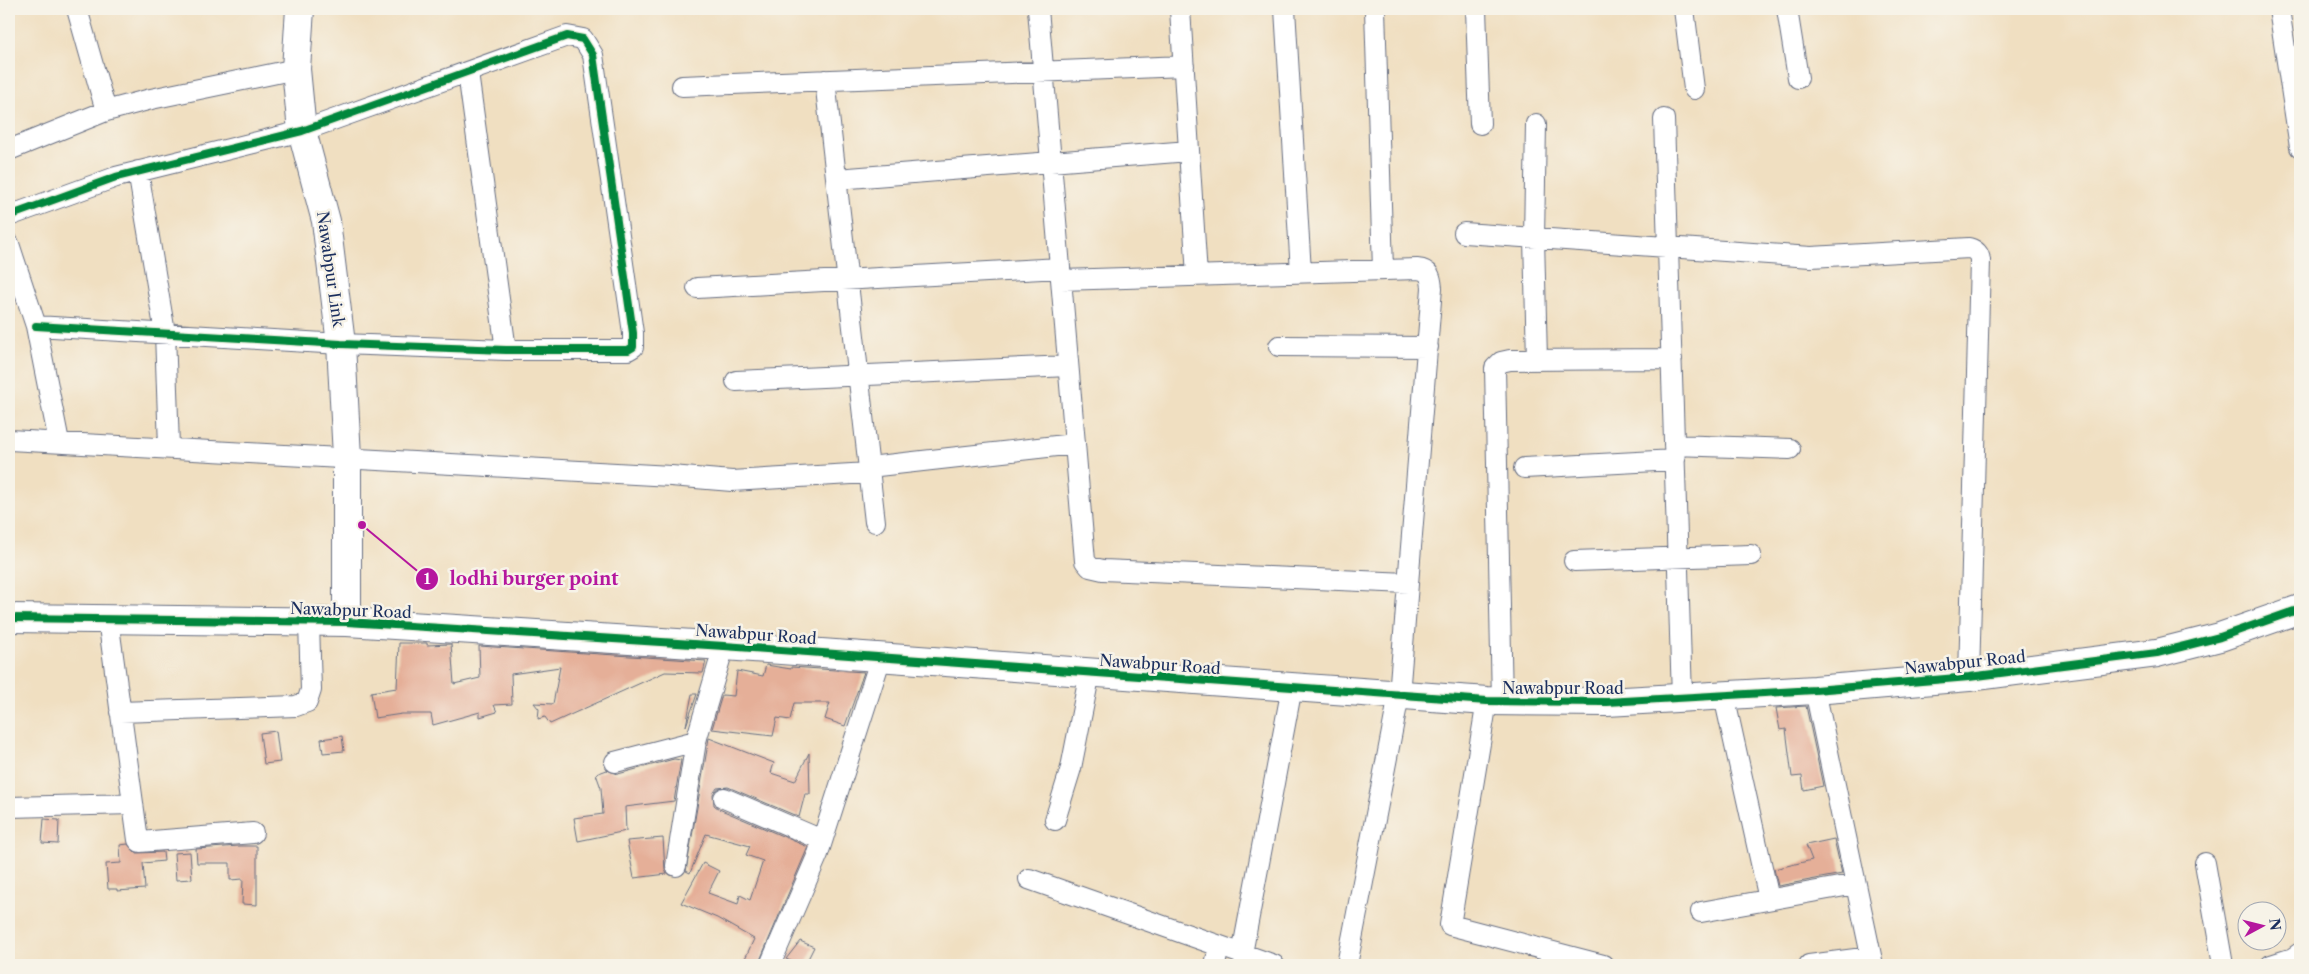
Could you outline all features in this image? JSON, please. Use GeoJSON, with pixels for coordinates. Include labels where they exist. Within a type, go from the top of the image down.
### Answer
{"type":"FeatureCollection","features":[{"type":"Feature","properties":{"kind":"street"},"geometry":{"type":"LineString","coordinates":[[77,9],[106,111]]}},
{"type":"Feature","properties":{"kind":"street","name":"Nawabpur Link"},"geometry":{"type":"LineString","coordinates":[[300,9],[296,68],[302,131],[326,221],[341,344],[348,457],[348,622]]}},
{"type":"Feature","properties":{"kind":"street"},"geometry":{"type":"LineString","coordinates":[[1038,9],[1085,561],[1090,567],[1103,570],[1408,582]]}},
{"type":"Feature","properties":{"kind":"street"},"geometry":{"type":"LineString","coordinates":[[1180,9],[1197,276]]}},
{"type":"Feature","properties":{"kind":"street"},"geometry":{"type":"LineString","coordinates":[[1285,9],[1301,272]]}},
{"type":"Feature","properties":{"kind":"street"},"geometry":{"type":"LineString","coordinates":[[1375,9],[1383,270]]}},
{"type":"Feature","properties":{"kind":"street"},"geometry":{"type":"LineString","coordinates":[[1476,9],[1480,124]]}},
{"type":"Feature","properties":{"kind":"street"},"geometry":{"type":"LineString","coordinates":[[1684,9],[1694,89]]}},
{"type":"Feature","properties":{"kind":"street"},"geometry":{"type":"LineString","coordinates":[[1787,9],[1798,78]]}},
{"type":"Feature","properties":{"kind":"street"},"geometry":{"type":"LineString","coordinates":[[2279,9],[2300,147]]}},
{"type":"Feature","properties":{"kind":"street"},"geometry":{"type":"LineString","coordinates":[[9,216],[138,171],[302,131],[568,36],[583,39],[593,54],[633,333],[633,347],[622,352],[506,350],[341,344],[36,326]]}},
{"type":"Feature","properties":{"kind":"street"},"geometry":{"type":"LineString","coordinates":[[682,86],[1184,66]]}},
{"type":"Feature","properties":{"kind":"street"},"geometry":{"type":"LineString","coordinates":[[9,150],[106,111],[151,99],[296,68]]}},
{"type":"Feature","properties":{"kind":"street"},"geometry":{"type":"LineString","coordinates":[[468,73],[506,350]]}},
{"type":"Feature","properties":{"kind":"street"},"geometry":{"type":"LineString","coordinates":[[825,80],[875,522]]}},
{"type":"Feature","properties":{"kind":"street"},"geometry":{"type":"LineString","coordinates":[[1664,119],[1682,698]]}},
{"type":"Feature","properties":{"kind":"street"},"geometry":{"type":"LineString","coordinates":[[1536,124],[1534,238],[1537,360]]}},
{"type":"Feature","properties":{"kind":"street"},"geometry":{"type":"LineString","coordinates":[[837,179],[1189,151]]}},
{"type":"Feature","properties":{"kind":"street"},"geometry":{"type":"LineString","coordinates":[[138,171],[164,333],[169,448]]}},
{"type":"Feature","properties":{"kind":"street"},"geometry":{"type":"LineString","coordinates":[[1464,234],[1811,257],[1969,248],[1979,254],[1969,677]]}},
{"type":"Feature","properties":{"kind":"street"},"geometry":{"type":"LineString","coordinates":[[9,244],[36,326],[60,442]]}},
{"type":"Feature","properties":{"kind":"street"},"geometry":{"type":"LineString","coordinates":[[697,288],[848,280],[1060,274],[1197,276],[1417,268],[1429,273],[1432,288],[1428,347],[1399,695],[1347,965]]}},
{"type":"Feature","properties":{"kind":"street"},"geometry":{"type":"LineString","coordinates":[[1280,346],[1428,347]]}},
{"type":"Feature","properties":{"kind":"street"},"geometry":{"type":"LineString","coordinates":[[1603,965],[1450,925],[1494,702],[1495,368],[1501,362],[1672,358]]}},
{"type":"Feature","properties":{"kind":"street"},"geometry":{"type":"LineString","coordinates":[[736,381],[1068,366]]}},
{"type":"Feature","properties":{"kind":"street"},"geometry":{"type":"LineString","coordinates":[[9,440],[661,475],[732,482],[869,470],[1074,444]]}},
{"type":"Feature","properties":{"kind":"street"},"geometry":{"type":"LineString","coordinates":[[1524,468],[1675,453],[1790,449]]}},
{"type":"Feature","properties":{"kind":"street"},"geometry":{"type":"LineString","coordinates":[[1574,561],[1751,556]]}},
{"type":"Feature","properties":{"kind":"street","name":"Nawabpur Road"},"geometry":{"type":"LineString","coordinates":[[9,618],[348,622],[724,646],[1494,702],[1607,702],[1815,690],[1969,677],[2157,653],[2220,637],[2300,609]]}},
{"type":"Feature","properties":{"kind":"street"},"geometry":{"type":"LineString","coordinates":[[108,619],[138,840],[140,842],[253,833]]}},
{"type":"Feature","properties":{"kind":"street"},"geometry":{"type":"LineString","coordinates":[[120,712],[296,706],[307,702],[312,690],[309,622]]}},
{"type":"Feature","properties":{"kind":"street"},"geometry":{"type":"LineString","coordinates":[[676,866],[696,740],[724,646]]}},
{"type":"Feature","properties":{"kind":"street"},"geometry":{"type":"LineString","coordinates":[[776,963],[822,840],[881,657]]}},
{"type":"Feature","properties":{"kind":"street"},"geometry":{"type":"LineString","coordinates":[[1056,820],[1071,768],[1090,672]]}},
{"type":"Feature","properties":{"kind":"street"},"geometry":{"type":"LineString","coordinates":[[1242,954],[1292,687]]}},
{"type":"Feature","properties":{"kind":"street"},"geometry":{"type":"LineString","coordinates":[[1809,965],[1872,961],[1815,690]]}},
{"type":"Feature","properties":{"kind":"street"},"geometry":{"type":"LineString","coordinates":[[1724,696],[1769,899]]}},
{"type":"Feature","properties":{"kind":"street"},"geometry":{"type":"LineString","coordinates":[[615,762],[696,740]]}},
{"type":"Feature","properties":{"kind":"street"},"geometry":{"type":"LineString","coordinates":[[724,798],[822,840]]}},
{"type":"Feature","properties":{"kind":"street"},"geometry":{"type":"LineString","coordinates":[[9,807],[133,804]]}},
{"type":"Feature","properties":{"kind":"street"},"geometry":{"type":"LineString","coordinates":[[2205,863],[2224,965]]}},
{"type":"Feature","properties":{"kind":"street"},"geometry":{"type":"LineString","coordinates":[[1029,879],[1274,965]]}},
{"type":"Feature","properties":{"kind":"street"},"geometry":{"type":"LineString","coordinates":[[1701,912],[1856,884]]}},
{"type":"Feature","properties":{"kind":"street"},"geometry":{"type":"LineString","coordinates":[[1215,965],[1220,946]]}},
{"type":"Feature","properties":{"kind":"street"},"geometry":{"type":"LineString","coordinates":[[2271,965],[2293,958],[2300,953]]}},
{"type":"Feature","properties":{"kind":"building"},"geometry":{"type":"Polygon","coordinates":[[[399,643],[451,644],[454,684],[480,678],[479,646],[706,661],[703,673],[665,672],[550,724],[545,717],[538,719],[539,709],[534,703],[553,704],[560,667],[511,674],[512,704],[494,705],[497,712],[480,717],[480,712],[433,725],[431,714],[402,714],[375,718],[371,692],[397,688],[399,643]]]}},
{"type":"Feature","properties":{"kind":"building"},"geometry":{"type":"Polygon","coordinates":[[[766,665],[791,669],[791,667],[864,672],[845,726],[825,719],[830,703],[794,703],[790,720],[777,718],[773,736],[712,729],[722,695],[734,696],[737,671],[763,676],[766,665]]]}},
{"type":"Feature","properties":{"kind":"building"},"geometry":{"type":"Polygon","coordinates":[[[692,694],[697,694],[686,726],[692,694]]]}},
{"type":"Feature","properties":{"kind":"building"},"geometry":{"type":"Polygon","coordinates":[[[1806,706],[1823,786],[1804,790],[1802,776],[1792,777],[1786,729],[1780,730],[1776,708],[1806,706]]]}},
{"type":"Feature","properties":{"kind":"building"},"geometry":{"type":"Polygon","coordinates":[[[276,731],[280,762],[264,764],[260,733],[276,731]]]}},
{"type":"Feature","properties":{"kind":"building"},"geometry":{"type":"Polygon","coordinates":[[[342,736],[344,751],[323,753],[321,739],[342,736]]]}},
{"type":"Feature","properties":{"kind":"building"},"geometry":{"type":"Polygon","coordinates":[[[709,738],[774,763],[771,773],[795,781],[809,753],[810,794],[805,794],[799,817],[728,787],[717,788],[713,794],[714,805],[719,809],[808,847],[758,965],[742,965],[754,939],[717,918],[681,903],[703,863],[719,871],[708,893],[738,904],[740,895],[750,900],[763,861],[746,855],[750,846],[706,834],[690,873],[686,871],[709,738]]]}},
{"type":"Feature","properties":{"kind":"building"},"geometry":{"type":"Polygon","coordinates":[[[674,759],[681,760],[674,801],[625,807],[626,831],[578,841],[574,818],[603,814],[601,788],[596,774],[607,770],[618,774],[674,759]]]}},
{"type":"Feature","properties":{"kind":"building"},"geometry":{"type":"Polygon","coordinates":[[[44,819],[59,820],[58,844],[42,843],[44,819]]]}},
{"type":"Feature","properties":{"kind":"building"},"geometry":{"type":"Polygon","coordinates":[[[663,838],[665,870],[667,874],[634,878],[627,841],[663,838]]]}},
{"type":"Feature","properties":{"kind":"building"},"geometry":{"type":"Polygon","coordinates":[[[1834,839],[1842,874],[1778,886],[1774,869],[1812,860],[1806,845],[1834,839]]]}},
{"type":"Feature","properties":{"kind":"building"},"geometry":{"type":"Polygon","coordinates":[[[128,844],[136,853],[163,852],[164,861],[143,863],[145,889],[117,891],[117,889],[108,889],[106,864],[121,863],[120,845],[128,844]]]}},
{"type":"Feature","properties":{"kind":"building"},"geometry":{"type":"Polygon","coordinates":[[[257,846],[257,905],[242,904],[243,879],[230,880],[230,863],[197,863],[196,849],[257,846]]]}},
{"type":"Feature","properties":{"kind":"building"},"geometry":{"type":"Polygon","coordinates":[[[190,852],[192,879],[176,880],[174,853],[190,852]]]}},
{"type":"Feature","properties":{"kind":"building"},"geometry":{"type":"Polygon","coordinates":[[[800,941],[814,947],[805,965],[800,965],[786,959],[800,941]]]}},
{"type":"Feature","properties":{"kind":"cycle path"},"geometry":{"type":"LineString","coordinates":[[9,216],[116,177],[302,131],[567,36],[583,39],[593,55],[633,333],[633,347],[628,350],[506,350],[341,344],[36,326]]}},
{"type":"Feature","properties":{"kind":"cycle path"},"geometry":{"type":"LineString","coordinates":[[9,618],[347,622],[724,646],[1487,701],[1607,702],[1815,690],[1969,677],[2157,653],[2220,637],[2300,609]]}},
{"type":"Feature","properties":{"kind":"place","name":"lodhi burger point"},"geometry":{"type":"Point","coordinates":[362,525]}}]}
